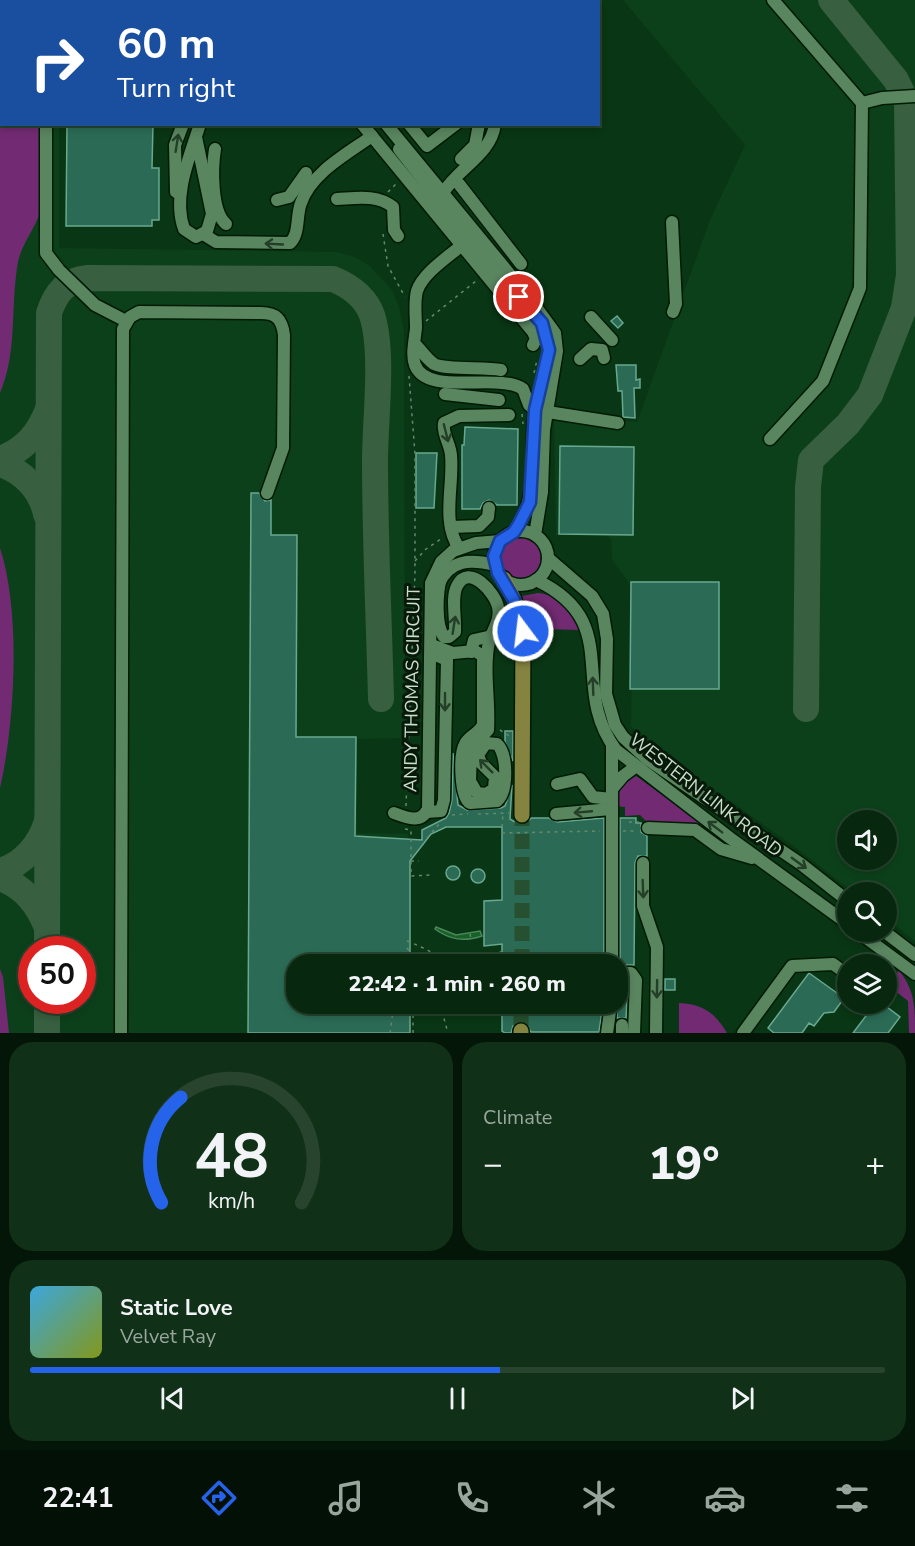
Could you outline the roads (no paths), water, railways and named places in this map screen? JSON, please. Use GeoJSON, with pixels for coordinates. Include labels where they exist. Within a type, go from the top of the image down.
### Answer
{"type":"FeatureCollection","features":[{"type":"Feature","properties":{"kind":"main road"},"geometry":{"type":"LineString","coordinates":[[504,579],[518,611],[523,639],[523,730],[518,812]]}},
{"type":"Feature","properties":{"kind":"street"},"geometry":{"type":"LineString","coordinates":[[770,439],[823,381],[860,288],[862,103],[772,0]]}},
{"type":"Feature","properties":{"kind":"street"},"geometry":{"type":"LineString","coordinates":[[862,103],[910,96]]}},
{"type":"Feature","properties":{"kind":"street"},"geometry":{"type":"LineString","coordinates":[[46,126],[46,253],[59,270],[95,305],[126,321]]}},
{"type":"Feature","properties":{"kind":"street"},"geometry":{"type":"LineString","coordinates":[[181,204],[175,191],[175,145],[182,126]]}},
{"type":"Feature","properties":{"kind":"street"},"geometry":{"type":"LineString","coordinates":[[196,137],[212,214],[210,224],[203,234],[196,237],[184,229],[181,204],[188,159],[199,126]]}},
{"type":"Feature","properties":{"kind":"street"},"geometry":{"type":"LineString","coordinates":[[364,126],[533,332],[536,339],[533,345]]}},
{"type":"Feature","properties":{"kind":"street"},"geometry":{"type":"LineString","coordinates":[[387,126],[438,191],[485,260],[542,323],[549,356],[540,411],[532,495],[526,514],[514,532],[500,541],[476,543],[459,548],[449,532],[451,455],[443,429],[444,423],[459,416],[515,414]]}},
{"type":"Feature","properties":{"kind":"street"},"geometry":{"type":"LineString","coordinates":[[411,126],[427,146],[453,126]]}},
{"type":"Feature","properties":{"kind":"street"},"geometry":{"type":"LineString","coordinates":[[438,191],[447,171],[474,148],[479,126]]}},
{"type":"Feature","properties":{"kind":"street"},"geometry":{"type":"LineString","coordinates":[[438,191],[490,144],[494,126]]}},
{"type":"Feature","properties":{"kind":"street"},"geometry":{"type":"LineString","coordinates":[[203,234],[216,242],[285,244],[293,241],[300,203],[316,179],[372,136]]}},
{"type":"Feature","properties":{"kind":"street"},"geometry":{"type":"LineString","coordinates":[[215,149],[215,192],[218,212],[226,225]]}},
{"type":"Feature","properties":{"kind":"street"},"geometry":{"type":"LineString","coordinates":[[277,200],[289,197],[306,173]]}},
{"type":"Feature","properties":{"kind":"street"},"geometry":{"type":"LineString","coordinates":[[459,184],[521,264]]}},
{"type":"Feature","properties":{"kind":"street"},"geometry":{"type":"LineString","coordinates":[[337,199],[366,198],[385,202],[393,207],[394,230],[398,236]]}},
{"type":"Feature","properties":{"kind":"street"},"geometry":{"type":"LineString","coordinates":[[672,222],[676,304],[673,312]]}},
{"type":"Feature","properties":{"kind":"street"},"geometry":{"type":"LineString","coordinates":[[462,245],[418,288],[415,365],[427,377],[440,382],[506,382],[523,389],[529,405],[540,411],[618,423]]}},
{"type":"Feature","properties":{"kind":"street"},"geometry":{"type":"LineString","coordinates":[[120,1033],[123,329],[126,321],[139,312],[165,312],[268,313],[281,321],[284,335],[283,448],[267,493]]}},
{"type":"Feature","properties":{"kind":"street"},"geometry":{"type":"LineString","coordinates":[[591,317],[612,340]]}},
{"type":"Feature","properties":{"kind":"street"},"geometry":{"type":"LineString","coordinates":[[417,346],[429,360],[439,366],[481,366],[501,370]]}},
{"type":"Feature","properties":{"kind":"street"},"geometry":{"type":"LineString","coordinates":[[580,359],[591,349],[602,350],[604,358]]}},
{"type":"Feature","properties":{"kind":"street"},"geometry":{"type":"LineString","coordinates":[[490,415],[506,382]]}},
{"type":"Feature","properties":{"kind":"street"},"geometry":{"type":"LineString","coordinates":[[445,394],[498,400]]}},
{"type":"Feature","properties":{"kind":"street"},"geometry":{"type":"LineString","coordinates":[[535,535],[542,492],[540,411]]}},
{"type":"Feature","properties":{"kind":"street"},"geometry":{"type":"LineString","coordinates":[[449,532],[479,526],[488,517],[489,508]]}},
{"type":"Feature","properties":{"kind":"street"},"geometry":{"type":"LineString","coordinates":[[500,541],[494,556],[495,565],[504,579],[520,585],[536,580],[545,568],[548,558],[545,546],[529,532],[514,532]]}},
{"type":"Feature","properties":{"kind":"street","name":"ANDY THOMAS CIRCUIT"},"geometry":{"type":"LineString","coordinates":[[400,816],[422,818],[426,812],[432,645],[430,594],[433,575],[441,562],[459,548]]}},
{"type":"Feature","properties":{"kind":"street","name":"WESTERN LINK ROAD"},"geometry":{"type":"LineString","coordinates":[[548,558],[592,596],[603,614],[607,639],[606,694],[615,725],[623,737],[647,759],[801,864],[837,892]]}},
{"type":"Feature","properties":{"kind":"street"},"geometry":{"type":"LineString","coordinates":[[441,578],[439,591],[442,635],[446,638],[453,634],[456,587],[462,581],[470,578],[483,583],[496,599],[499,618],[488,650],[488,730],[471,748],[470,781],[477,793],[491,791],[496,784],[495,777],[480,763],[478,752],[486,743],[494,743],[500,747],[504,756],[503,791],[500,799],[493,802],[470,803],[462,793],[463,748],[468,740],[482,729],[484,720],[484,658],[480,652],[453,653],[432,645],[435,594],[441,578],[452,567],[466,561],[495,565]]}},
{"type":"Feature","properties":{"kind":"street","name":"WESTERN LINK ROAD"},"geometry":{"type":"LineString","coordinates":[[536,580],[565,596],[585,625],[592,648],[595,710],[612,745],[635,767],[837,916]]}},
{"type":"Feature","properties":{"kind":"street"},"geometry":{"type":"LineString","coordinates":[[471,652],[474,640],[492,636]]}},
{"type":"Feature","properties":{"kind":"street"},"geometry":{"type":"LineString","coordinates":[[612,745],[612,954]]}},
{"type":"Feature","properties":{"kind":"street"},"geometry":{"type":"LineString","coordinates":[[556,814],[611,799],[635,767]]}},
{"type":"Feature","properties":{"kind":"street"},"geometry":{"type":"LineString","coordinates":[[557,784],[580,779],[592,797],[611,799]]}},
{"type":"Feature","properties":{"kind":"street"},"geometry":{"type":"LineString","coordinates":[[643,830],[695,830],[721,849],[762,861]]}},
{"type":"Feature","properties":{"kind":"street"},"geometry":{"type":"LineString","coordinates":[[643,863],[643,906],[657,947],[657,1032]]}},
{"type":"Feature","properties":{"kind":"street"},"geometry":{"type":"LineString","coordinates":[[897,941],[915,955]]}},
{"type":"Feature","properties":{"kind":"street"},"geometry":{"type":"LineString","coordinates":[[872,942],[915,974]]}},
{"type":"Feature","properties":{"kind":"street"},"geometry":{"type":"LineString","coordinates":[[743,1033],[792,966],[833,964],[837,967]]}},
{"type":"Feature","properties":{"kind":"street"},"geometry":{"type":"LineString","coordinates":[[628,973],[631,973],[636,980],[634,1033]]}},
{"type":"Feature","properties":{"kind":"street"},"geometry":{"type":"LineString","coordinates":[[607,1033],[610,1014]]}},
{"type":"Feature","properties":{"kind":"tunnel"},"geometry":{"type":"LineString","coordinates":[[522,815],[522,954]]}},
{"type":"Feature","properties":{"kind":"tunnel"},"geometry":{"type":"LineString","coordinates":[[521,1014],[521,1031]]}}]}
